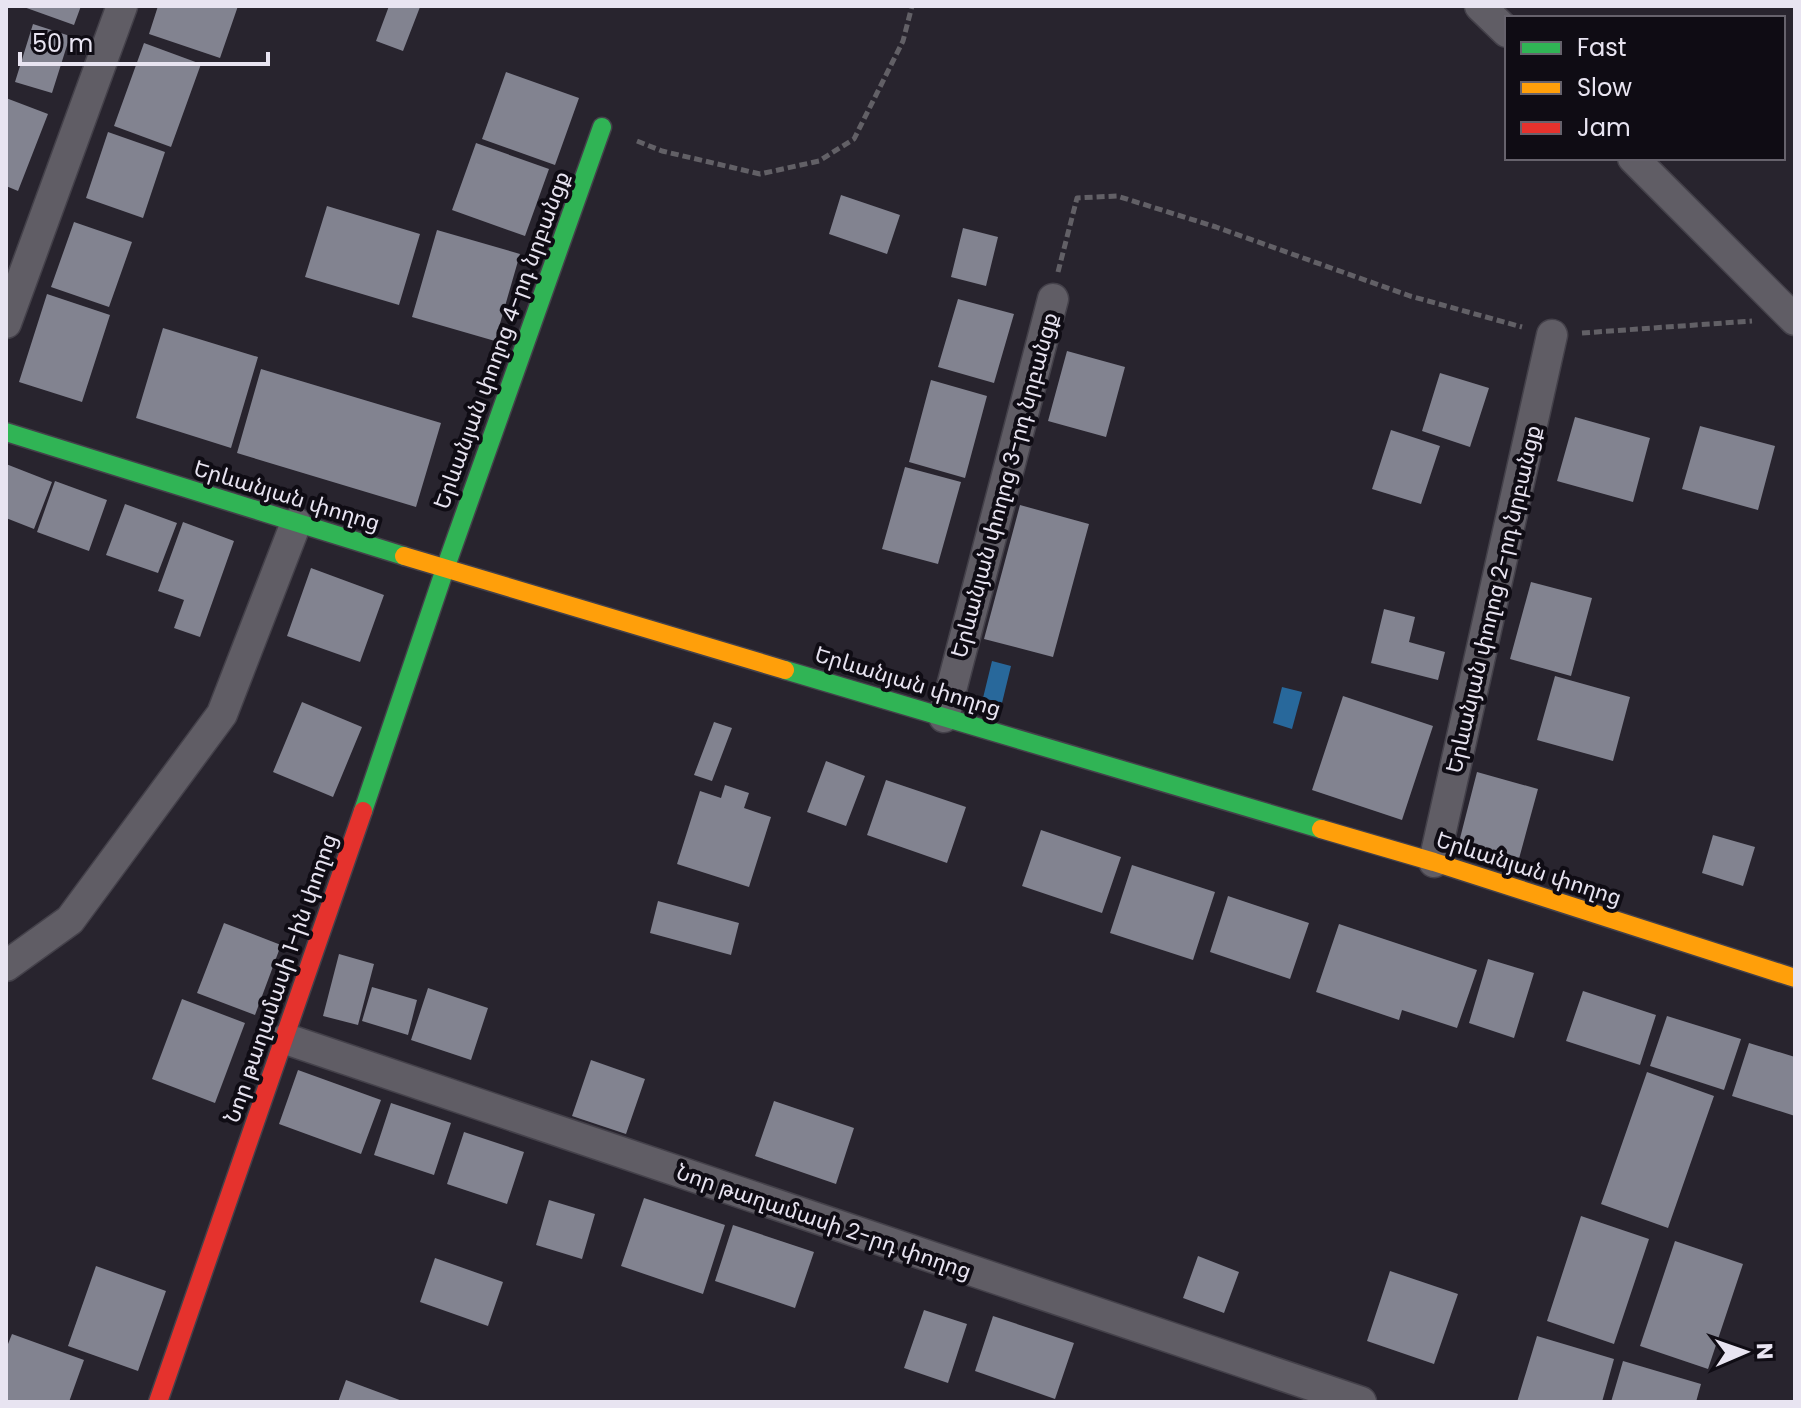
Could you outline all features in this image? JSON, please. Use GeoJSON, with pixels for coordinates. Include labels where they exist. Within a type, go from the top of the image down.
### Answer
{"type":"FeatureCollection","features":[{"type":"Feature","properties":{"kind":"main road","name":"Երևանյան փողոց 4-րդ նրբանցք"},"geometry":{"type":"LineString","coordinates":[[445,569],[602,127]]}},
{"type":"Feature","properties":{"kind":"main road","name":"Երևանյան փողոց"},"geometry":{"type":"LineString","coordinates":[[6,432],[445,569],[1434,862],[1795,978]]}},
{"type":"Feature","properties":{"kind":"main road","name":"Նոր թաղամասի 1-ին փողոց"},"geometry":{"type":"LineString","coordinates":[[158,1402],[286,1039],[445,569]]}},
{"type":"Feature","properties":{"kind":"street"},"geometry":{"type":"LineString","coordinates":[[6,323],[122,6]]}},
{"type":"Feature","properties":{"kind":"street"},"geometry":{"type":"LineString","coordinates":[[1480,6],[1505,30]]}},
{"type":"Feature","properties":{"kind":"street"},"geometry":{"type":"LineString","coordinates":[[1635,160],[1794,319]]}},
{"type":"Feature","properties":{"kind":"street","name":"Երևանյան փողոց 3-րդ նրբանցք"},"geometry":{"type":"LineString","coordinates":[[944,717],[1053,299]]}},
{"type":"Feature","properties":{"kind":"street","name":"Երևանյան փողոց 2-րդ նրբանցք"},"geometry":{"type":"LineString","coordinates":[[1434,862],[1552,335]]}},
{"type":"Feature","properties":{"kind":"street"},"geometry":{"type":"LineString","coordinates":[[6,966],[70,920],[222,714],[296,523]]}},
{"type":"Feature","properties":{"kind":"street","name":"Նոր թաղամասի 2-րդ փողոց"},"geometry":{"type":"LineString","coordinates":[[286,1039],[1361,1402]]}},
{"type":"Feature","properties":{"kind":"path"},"geometry":{"type":"LineString","coordinates":[[602,127],[662,151],[760,174],[819,161],[854,139],[903,41],[912,6]]}},
{"type":"Feature","properties":{"kind":"path"},"geometry":{"type":"LineString","coordinates":[[1053,299],[1077,198],[1117,196],[1216,227],[1410,296],[1552,335],[1794,319]]}},
{"type":"Feature","properties":{"kind":"water"},"geometry":{"type":"Polygon","coordinates":[[[992,661],[1011,666],[1002,703],[983,698],[992,661]]]}},
{"type":"Feature","properties":{"kind":"water"},"geometry":{"type":"Polygon","coordinates":[[[1282,687],[1302,692],[1292,729],[1273,723],[1282,687]]]}},
{"type":"Feature","properties":{"kind":"building"},"geometry":{"type":"Polygon","coordinates":[[[21,6],[81,6],[74,25],[21,6]]]}},
{"type":"Feature","properties":{"kind":"building"},"geometry":{"type":"Polygon","coordinates":[[[158,6],[238,6],[220,58],[149,34],[158,6]]]}},
{"type":"Feature","properties":{"kind":"building"},"geometry":{"type":"Polygon","coordinates":[[[389,6],[420,7],[403,51],[376,41],[389,6]]]}},
{"type":"Feature","properties":{"kind":"building"},"geometry":{"type":"Polygon","coordinates":[[[33,24],[70,36],[52,93],[15,82],[33,24]]]}},
{"type":"Feature","properties":{"kind":"building"},"geometry":{"type":"Polygon","coordinates":[[[144,43],[201,64],[171,147],[114,126],[144,43]]]}},
{"type":"Feature","properties":{"kind":"building"},"geometry":{"type":"Polygon","coordinates":[[[506,72],[579,98],[555,165],[482,139],[506,72]]]}},
{"type":"Feature","properties":{"kind":"building"},"geometry":{"type":"Polygon","coordinates":[[[6,98],[48,114],[18,191],[6,186],[6,98]]]}},
{"type":"Feature","properties":{"kind":"building"},"geometry":{"type":"Polygon","coordinates":[[[108,132],[165,152],[143,218],[86,198],[108,132]]]}},
{"type":"Feature","properties":{"kind":"building"},"geometry":{"type":"Polygon","coordinates":[[[476,143],[549,169],[525,236],[452,210],[476,143]]]}},
{"type":"Feature","properties":{"kind":"building"},"geometry":{"type":"Polygon","coordinates":[[[841,195],[900,215],[887,254],[829,234],[841,195]]]}},
{"type":"Feature","properties":{"kind":"building"},"geometry":{"type":"Polygon","coordinates":[[[327,206],[420,234],[399,305],[305,277],[327,206]]]}},
{"type":"Feature","properties":{"kind":"building"},"geometry":{"type":"Polygon","coordinates":[[[74,222],[132,242],[109,307],[51,287],[74,222]]]}},
{"type":"Feature","properties":{"kind":"building"},"geometry":{"type":"Polygon","coordinates":[[[963,228],[998,237],[986,286],[951,277],[963,228]]]}},
{"type":"Feature","properties":{"kind":"building"},"geometry":{"type":"Polygon","coordinates":[[[437,230],[520,254],[495,341],[412,317],[437,230]]]}},
{"type":"Feature","properties":{"kind":"building"},"geometry":{"type":"Polygon","coordinates":[[[47,294],[110,315],[82,402],[19,382],[47,294]]]}},
{"type":"Feature","properties":{"kind":"building"},"geometry":{"type":"Polygon","coordinates":[[[958,299],[1014,314],[994,383],[938,367],[958,299]]]}},
{"type":"Feature","properties":{"kind":"building"},"geometry":{"type":"Polygon","coordinates":[[[163,328],[258,357],[231,448],[136,418],[163,328]]]}},
{"type":"Feature","properties":{"kind":"building"},"geometry":{"type":"Polygon","coordinates":[[[1067,351],[1125,367],[1106,437],[1048,421],[1067,351]]]}},
{"type":"Feature","properties":{"kind":"building"},"geometry":{"type":"Polygon","coordinates":[[[261,369],[441,423],[416,507],[237,453],[261,369]]]}},
{"type":"Feature","properties":{"kind":"building"},"geometry":{"type":"Polygon","coordinates":[[[1440,373],[1489,388],[1470,447],[1422,431],[1440,373]]]}},
{"type":"Feature","properties":{"kind":"building"},"geometry":{"type":"Polygon","coordinates":[[[931,380],[987,396],[965,478],[909,462],[931,380]]]}},
{"type":"Feature","properties":{"kind":"building"},"geometry":{"type":"Polygon","coordinates":[[[1575,417],[1650,438],[1633,502],[1557,481],[1575,417]]]}},
{"type":"Feature","properties":{"kind":"building"},"geometry":{"type":"Polygon","coordinates":[[[1700,426],[1775,446],[1758,510],[1682,489],[1700,426]]]}},
{"type":"Feature","properties":{"kind":"building"},"geometry":{"type":"Polygon","coordinates":[[[1391,430],[1440,446],[1421,504],[1372,489],[1391,430]]]}},
{"type":"Feature","properties":{"kind":"building"},"geometry":{"type":"Polygon","coordinates":[[[6,464],[52,482],[34,529],[6,518],[6,464]]]}},
{"type":"Feature","properties":{"kind":"building"},"geometry":{"type":"Polygon","coordinates":[[[905,467],[961,482],[938,564],[882,549],[905,467]]]}},
{"type":"Feature","properties":{"kind":"building"},"geometry":{"type":"Polygon","coordinates":[[[55,481],[107,500],[89,551],[37,532],[55,481]]]}},
{"type":"Feature","properties":{"kind":"building"},"geometry":{"type":"Polygon","coordinates":[[[125,504],[177,523],[158,573],[106,555],[125,504]]]}},
{"type":"Feature","properties":{"kind":"building"},"geometry":{"type":"Polygon","coordinates":[[[1020,505],[1089,524],[1053,657],[984,639],[1020,505]]]}},
{"type":"Feature","properties":{"kind":"building"},"geometry":{"type":"Polygon","coordinates":[[[183,522],[234,541],[200,637],[174,628],[184,600],[158,591],[183,522]]]}},
{"type":"Feature","properties":{"kind":"building"},"geometry":{"type":"Polygon","coordinates":[[[311,568],[384,595],[360,662],[287,636],[311,568]]]}},
{"type":"Feature","properties":{"kind":"building"},"geometry":{"type":"Polygon","coordinates":[[[1531,582],[1592,598],[1571,676],[1510,659],[1531,582]]]}},
{"type":"Feature","properties":{"kind":"building"},"geometry":{"type":"Polygon","coordinates":[[[1384,609],[1415,617],[1409,642],[1445,652],[1438,680],[1371,663],[1384,609]]]}},
{"type":"Feature","properties":{"kind":"building"},"geometry":{"type":"Polygon","coordinates":[[[1555,676],[1630,697],[1613,761],[1537,740],[1555,676]]]}},
{"type":"Feature","properties":{"kind":"building"},"geometry":{"type":"Polygon","coordinates":[[[1343,696],[1433,726],[1402,820],[1312,790],[1343,696]]]}},
{"type":"Feature","properties":{"kind":"building"},"geometry":{"type":"Polygon","coordinates":[[[302,702],[362,727],[333,797],[273,772],[302,702]]]}},
{"type":"Feature","properties":{"kind":"building"},"geometry":{"type":"Polygon","coordinates":[[[714,722],[732,728],[712,781],[694,775],[714,722]]]}},
{"type":"Feature","properties":{"kind":"building"},"geometry":{"type":"Polygon","coordinates":[[[826,761],[865,776],[846,826],[807,812],[826,761]]]}},
{"type":"Feature","properties":{"kind":"building"},"geometry":{"type":"Polygon","coordinates":[[[1477,772],[1538,789],[1517,866],[1457,850],[1477,772]]]}},
{"type":"Feature","properties":{"kind":"building"},"geometry":{"type":"Polygon","coordinates":[[[886,780],[966,807],[947,863],[867,835],[886,780]]]}},
{"type":"Feature","properties":{"kind":"building"},"geometry":{"type":"Polygon","coordinates":[[[725,785],[749,793],[744,808],[771,817],[749,887],[677,864],[700,791],[721,798],[725,785]]]}},
{"type":"Feature","properties":{"kind":"building"},"geometry":{"type":"Polygon","coordinates":[[[1041,830],[1121,857],[1102,913],[1022,886],[1041,830]]]}},
{"type":"Feature","properties":{"kind":"building"},"geometry":{"type":"Polygon","coordinates":[[[1713,835],[1755,847],[1743,886],[1702,873],[1713,835]]]}},
{"type":"Feature","properties":{"kind":"building"},"geometry":{"type":"Polygon","coordinates":[[[1132,865],[1215,892],[1193,960],[1110,933],[1132,865]]]}},
{"type":"Feature","properties":{"kind":"building"},"geometry":{"type":"Polygon","coordinates":[[[1228,896],[1309,923],[1290,979],[1210,952],[1228,896]]]}},
{"type":"Feature","properties":{"kind":"building"},"geometry":{"type":"Polygon","coordinates":[[[658,901],[739,923],[731,955],[650,933],[658,901]]]}},
{"type":"Feature","properties":{"kind":"building"},"geometry":{"type":"Polygon","coordinates":[[[224,923],[281,945],[255,1015],[197,993],[224,923]]]}},
{"type":"Feature","properties":{"kind":"building"},"geometry":{"type":"Polygon","coordinates":[[[1339,924],[1477,970],[1457,1028],[1402,1010],[1399,1020],[1316,992],[1339,924]]]}},
{"type":"Feature","properties":{"kind":"building"},"geometry":{"type":"Polygon","coordinates":[[[339,954],[374,964],[358,1025],[323,1016],[339,954]]]}},
{"type":"Feature","properties":{"kind":"building"},"geometry":{"type":"Polygon","coordinates":[[[1488,959],[1534,973],[1514,1038],[1469,1023],[1488,959]]]}},
{"type":"Feature","properties":{"kind":"building"},"geometry":{"type":"Polygon","coordinates":[[[372,987],[417,1000],[408,1035],[362,1021],[372,987]]]}},
{"type":"Feature","properties":{"kind":"building"},"geometry":{"type":"Polygon","coordinates":[[[428,988],[488,1008],[471,1060],[411,1040],[428,988]]]}},
{"type":"Feature","properties":{"kind":"building"},"geometry":{"type":"Polygon","coordinates":[[[1583,991],[1656,1015],[1640,1065],[1566,1041],[1583,991]]]}},
{"type":"Feature","properties":{"kind":"building"},"geometry":{"type":"Polygon","coordinates":[[[182,999],[245,1023],[215,1103],[152,1079],[182,999]]]}},
{"type":"Feature","properties":{"kind":"building"},"geometry":{"type":"Polygon","coordinates":[[[1667,1016],[1741,1039],[1724,1090],[1650,1066],[1667,1016]]]}},
{"type":"Feature","properties":{"kind":"building"},"geometry":{"type":"Polygon","coordinates":[[[1749,1043],[1795,1057],[1795,1116],[1732,1096],[1749,1043]]]}},
{"type":"Feature","properties":{"kind":"building"},"geometry":{"type":"Polygon","coordinates":[[[591,1060],[645,1079],[626,1134],[572,1116],[591,1060]]]}},
{"type":"Feature","properties":{"kind":"building"},"geometry":{"type":"Polygon","coordinates":[[[298,1070],[381,1100],[361,1154],[279,1124],[298,1070]]]}},
{"type":"Feature","properties":{"kind":"building"},"geometry":{"type":"Polygon","coordinates":[[[1647,1072],[1714,1096],[1668,1228],[1601,1204],[1647,1072]]]}},
{"type":"Feature","properties":{"kind":"building"},"geometry":{"type":"Polygon","coordinates":[[[774,1101],[854,1128],[836,1184],[755,1156],[774,1101]]]}},
{"type":"Feature","properties":{"kind":"building"},"geometry":{"type":"Polygon","coordinates":[[[391,1103],[451,1123],[434,1175],[374,1155],[391,1103]]]}},
{"type":"Feature","properties":{"kind":"building"},"geometry":{"type":"Polygon","coordinates":[[[464,1132],[524,1152],[507,1204],[447,1184],[464,1132]]]}},
{"type":"Feature","properties":{"kind":"building"},"geometry":{"type":"Polygon","coordinates":[[[644,1198],[725,1225],[703,1294],[621,1266],[644,1198]]]}},
{"type":"Feature","properties":{"kind":"building"},"geometry":{"type":"Polygon","coordinates":[[[549,1200],[595,1214],[582,1259],[536,1245],[549,1200]]]}},
{"type":"Feature","properties":{"kind":"building"},"geometry":{"type":"Polygon","coordinates":[[[1581,1216],[1649,1239],[1614,1344],[1547,1321],[1581,1216]]]}},
{"type":"Feature","properties":{"kind":"building"},"geometry":{"type":"Polygon","coordinates":[[[733,1225],[814,1252],[795,1308],[715,1281],[733,1225]]]}},
{"type":"Feature","properties":{"kind":"building"},"geometry":{"type":"Polygon","coordinates":[[[1675,1241],[1743,1264],[1708,1369],[1640,1346],[1675,1241]]]}},
{"type":"Feature","properties":{"kind":"building"},"geometry":{"type":"Polygon","coordinates":[[[1198,1256],[1239,1272],[1224,1313],[1183,1298],[1198,1256]]]}},
{"type":"Feature","properties":{"kind":"building"},"geometry":{"type":"Polygon","coordinates":[[[435,1258],[503,1282],[488,1326],[420,1302],[435,1258]]]}},
{"type":"Feature","properties":{"kind":"building"},"geometry":{"type":"Polygon","coordinates":[[[96,1266],[166,1291],[138,1371],[68,1346],[96,1266]]]}},
{"type":"Feature","properties":{"kind":"building"},"geometry":{"type":"Polygon","coordinates":[[[1390,1271],[1458,1294],[1434,1364],[1367,1341],[1390,1271]]]}},
{"type":"Feature","properties":{"kind":"building"},"geometry":{"type":"Polygon","coordinates":[[[924,1310],[967,1324],[948,1383],[904,1368],[924,1310]]]}},
{"type":"Feature","properties":{"kind":"building"},"geometry":{"type":"Polygon","coordinates":[[[993,1316],[1074,1343],[1055,1399],[975,1371],[993,1316]]]}},
{"type":"Feature","properties":{"kind":"building"},"geometry":{"type":"Polygon","coordinates":[[[12,1334],[84,1360],[69,1402],[6,1402],[6,1349],[12,1334]]]}},
{"type":"Feature","properties":{"kind":"building"},"geometry":{"type":"Polygon","coordinates":[[[1537,1336],[1614,1359],[1602,1402],[1517,1402],[1537,1336]]]}},
{"type":"Feature","properties":{"kind":"building"},"geometry":{"type":"Polygon","coordinates":[[[1623,1361],[1701,1384],[1696,1402],[1611,1402],[1623,1361]]]}},
{"type":"Feature","properties":{"kind":"building"},"geometry":{"type":"Polygon","coordinates":[[[346,1380],[405,1402],[338,1402],[346,1380]]]}},
{"type":"Feature","properties":{"kind":"traffic: fast"},"geometry":{"type":"LineString","coordinates":[[363,811],[445,569],[602,127]]}},
{"type":"Feature","properties":{"kind":"traffic: fast"},"geometry":{"type":"LineString","coordinates":[[6,432],[404,556]]}},
{"type":"Feature","properties":{"kind":"traffic: fast"},"geometry":{"type":"LineString","coordinates":[[785,670],[1321,829]]}},
{"type":"Feature","properties":{"kind":"traffic: slow"},"geometry":{"type":"LineString","coordinates":[[404,556],[785,670]]}},
{"type":"Feature","properties":{"kind":"traffic: slow"},"geometry":{"type":"LineString","coordinates":[[1321,829],[1434,862],[1795,978]]}},
{"type":"Feature","properties":{"kind":"traffic: jam"},"geometry":{"type":"LineString","coordinates":[[158,1402],[363,811]]}}]}
